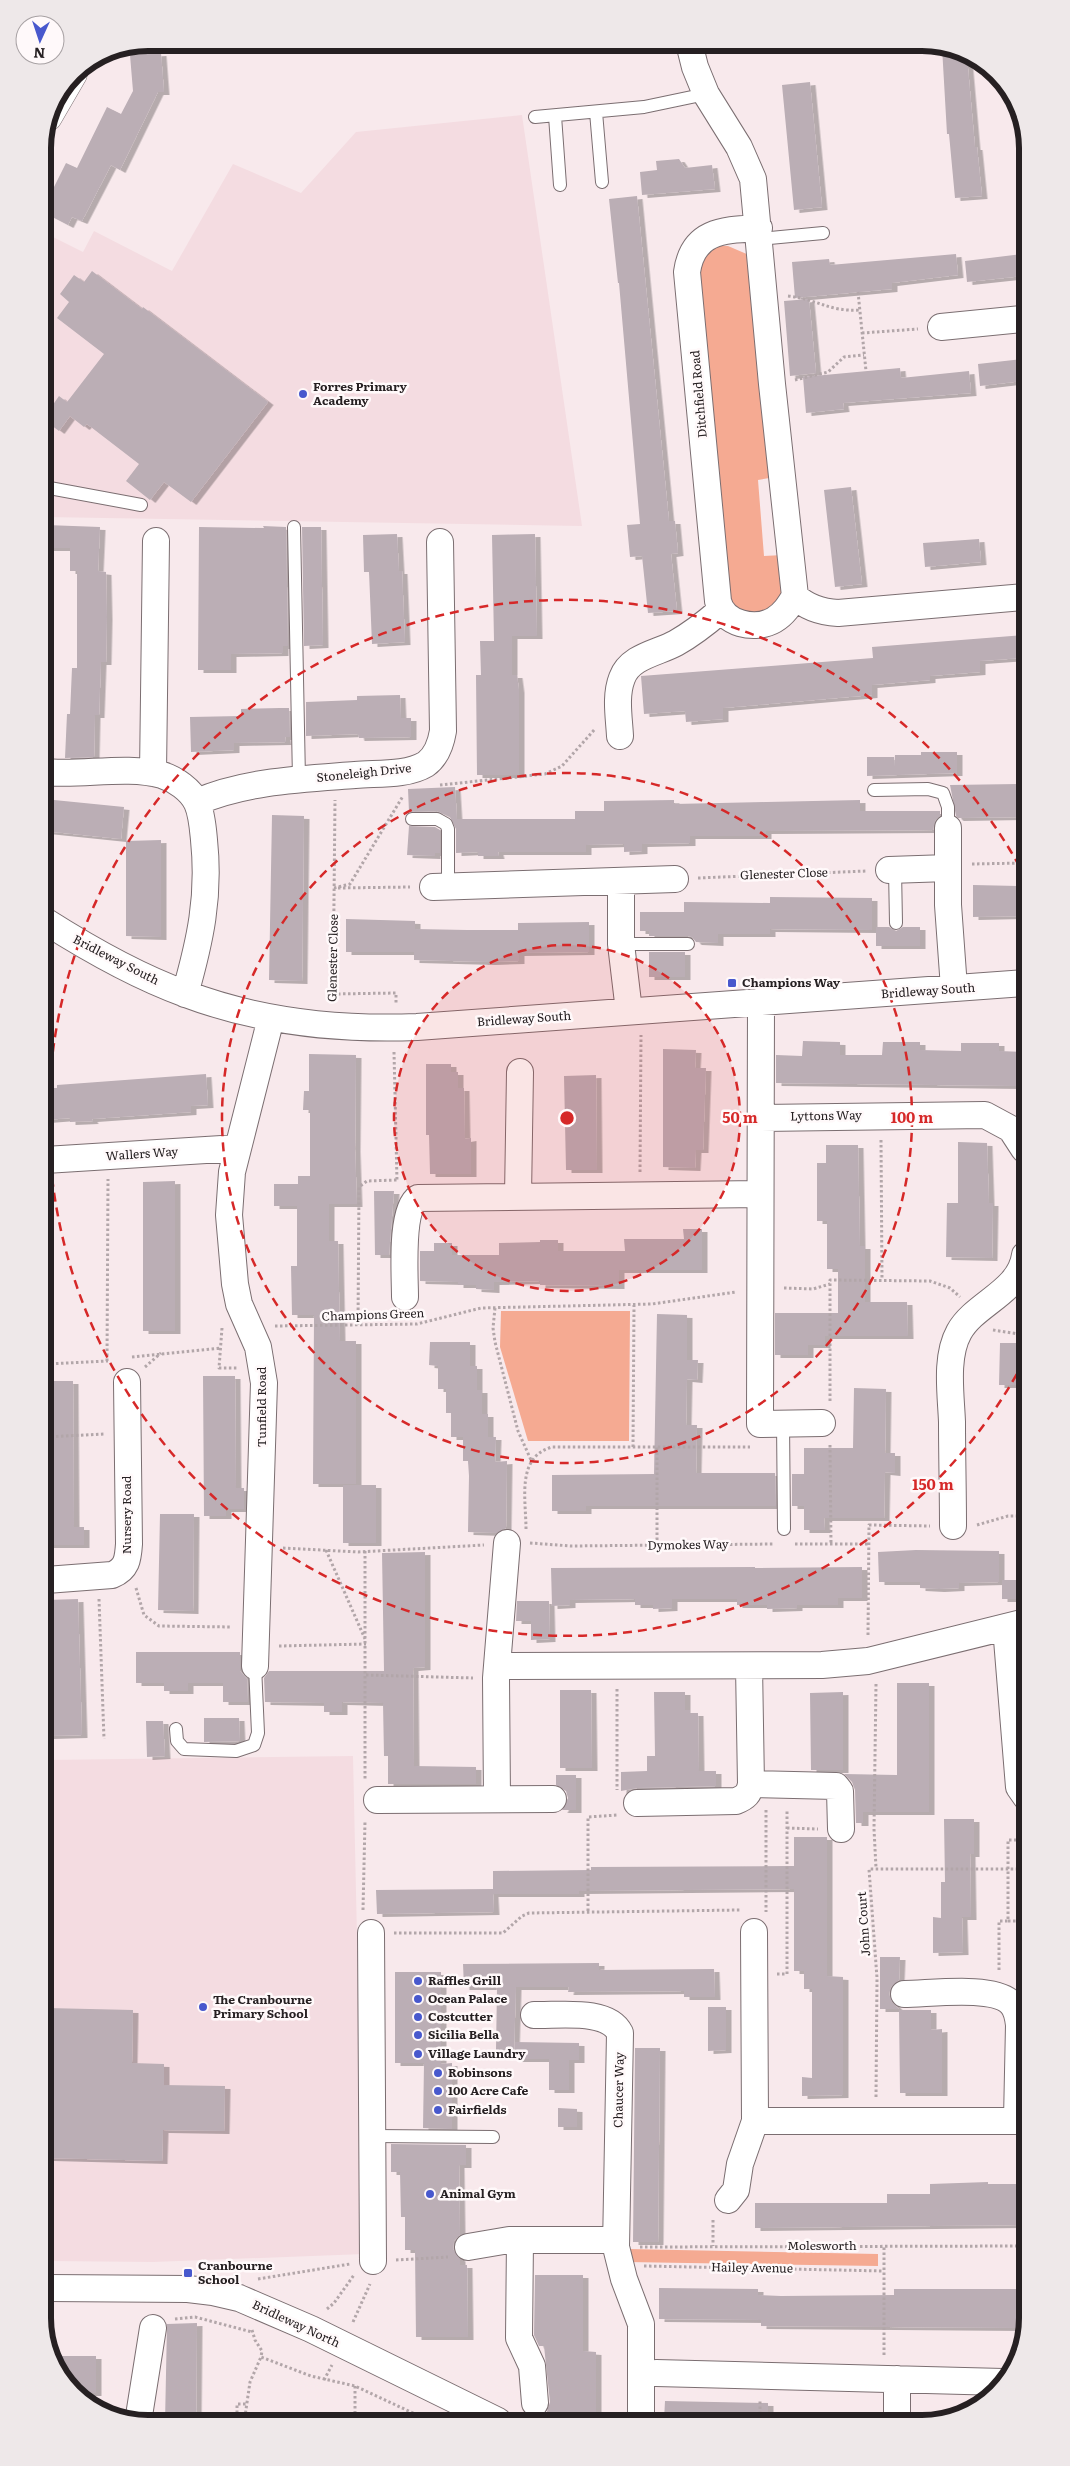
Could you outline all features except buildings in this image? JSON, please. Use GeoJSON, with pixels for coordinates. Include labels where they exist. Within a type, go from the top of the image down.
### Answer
{"type":"FeatureCollection","features":[{"type":"Feature","properties":{"kind":"street"},"geometry":{"type":"LineString","coordinates":[[691,51],[695,68],[706,94],[749,166],[753,179],[760,234],[772,384],[795,596],[803,604],[815,609],[838,613],[1019,597]]}},
{"type":"Feature","properties":{"kind":"street","name":"Ditchfield Road"},"geometry":{"type":"LineString","coordinates":[[720,611],[687,272],[689,257],[695,247],[704,239],[718,232],[760,234]]}},
{"type":"Feature","properties":{"kind":"street"},"geometry":{"type":"LineString","coordinates":[[941,327],[1019,319]]}},
{"type":"Feature","properties":{"kind":"street"},"geometry":{"type":"LineString","coordinates":[[153,773],[156,541]]}},
{"type":"Feature","properties":{"kind":"street","name":"Stoneleigh Drive"},"geometry":{"type":"LineString","coordinates":[[197,802],[240,788],[299,779],[409,770],[427,763],[438,749],[443,731],[440,542]]}},
{"type":"Feature","properties":{"kind":"street"},"geometry":{"type":"LineString","coordinates":[[620,736],[618,699],[620,686],[627,669],[635,662],[688,636],[720,611],[736,622],[759,624],[772,621],[783,614],[795,596]]}},
{"type":"Feature","properties":{"kind":"street"},"geometry":{"type":"LineString","coordinates":[[51,772],[72,774],[127,771],[153,773],[164,776],[184,787],[197,802],[206,855],[205,909],[200,941],[185,994]]}},
{"type":"Feature","properties":{"kind":"street"},"geometry":{"type":"LineString","coordinates":[[948,828],[948,919],[954,988]]}},
{"type":"Feature","properties":{"kind":"street"},"geometry":{"type":"LineString","coordinates":[[892,870],[948,866]]}},
{"type":"Feature","properties":{"kind":"street"},"geometry":{"type":"LineString","coordinates":[[440,886],[675,879]]}},
{"type":"Feature","properties":{"kind":"street"},"geometry":{"type":"LineString","coordinates":[[621,881],[621,944],[635,1011]]}},
{"type":"Feature","properties":{"kind":"street","name":"Bridleway South"},"geometry":{"type":"LineString","coordinates":[[51,925],[108,958],[185,994],[271,1018],[333,1027],[417,1027],[1019,983]]}},
{"type":"Feature","properties":{"kind":"street"},"geometry":{"type":"LineString","coordinates":[[761,1002],[760,1424],[783,1422],[822,1423]]}},
{"type":"Feature","properties":{"kind":"street","name":"Tunfield Road"},"geometry":{"type":"LineString","coordinates":[[257,1646],[264,1382],[260,1356],[239,1304],[235,1284],[230,1239],[231,1182],[271,1018]]}},
{"type":"Feature","properties":{"kind":"street"},"geometry":{"type":"LineString","coordinates":[[518,1196],[520,1072]]}},
{"type":"Feature","properties":{"kind":"street","name":"Lyttons Way"},"geometry":{"type":"LineString","coordinates":[[762,1118],[985,1115],[1011,1129],[1019,1142]]}},
{"type":"Feature","properties":{"kind":"street","name":"Wallers Way"},"geometry":{"type":"LineString","coordinates":[[51,1160],[238,1148]]}},
{"type":"Feature","properties":{"kind":"street"},"geometry":{"type":"LineString","coordinates":[[405,1297],[406,1226],[412,1201],[424,1196],[760,1194]]}},
{"type":"Feature","properties":{"kind":"street"},"geometry":{"type":"LineString","coordinates":[[953,1526],[952,1360],[958,1334],[976,1313],[1019,1272]]}},
{"type":"Feature","properties":{"kind":"street","name":"Nursery Road"},"geometry":{"type":"LineString","coordinates":[[109,1574],[125,1566],[129,1550],[128,1382]]}},
{"type":"Feature","properties":{"kind":"street"},"geometry":{"type":"LineString","coordinates":[[497,1799],[497,1672],[517,1543]]}},
{"type":"Feature","properties":{"kind":"street"},"geometry":{"type":"LineString","coordinates":[[51,1580],[109,1574]]}},
{"type":"Feature","properties":{"kind":"street"},"geometry":{"type":"LineString","coordinates":[[497,1672],[616,1666],[822,1665],[872,1660],[1016,1625],[1019,1787]]}},
{"type":"Feature","properties":{"kind":"street"},"geometry":{"type":"LineString","coordinates":[[749,1666],[768,1784]]}},
{"type":"Feature","properties":{"kind":"street"},"geometry":{"type":"LineString","coordinates":[[624,1801],[736,1801],[768,1784],[836,1786],[840,1791],[841,1829]]}},
{"type":"Feature","properties":{"kind":"street"},"geometry":{"type":"LineString","coordinates":[[369,1800],[553,1800]]}},
{"type":"Feature","properties":{"kind":"street"},"geometry":{"type":"LineString","coordinates":[[728,2200],[736,2190],[740,2164],[755,2121],[754,1974],[758,1916]]}},
{"type":"Feature","properties":{"kind":"street"},"geometry":{"type":"LineString","coordinates":[[372,1933],[373,2261]]}},
{"type":"Feature","properties":{"kind":"street"},"geometry":{"type":"LineString","coordinates":[[904,1994],[983,1993],[998,1996],[1012,2004],[1018,2014],[1019,2040]]}},
{"type":"Feature","properties":{"kind":"street","name":"Chaucer Way"},"geometry":{"type":"LineString","coordinates":[[534,2015],[602,2017],[617,2026],[620,2032],[618,2251],[641,2324],[641,2415]]}},
{"type":"Feature","properties":{"kind":"street"},"geometry":{"type":"LineString","coordinates":[[755,2121],[1019,2120]]}},
{"type":"Feature","properties":{"kind":"street"},"geometry":{"type":"LineString","coordinates":[[468,2247],[493,2241],[520,2240],[618,2251]]}},
{"type":"Feature","properties":{"kind":"street"},"geometry":{"type":"LineString","coordinates":[[520,2240],[519,2338],[532,2366],[535,2403]]}},
{"type":"Feature","properties":{"kind":"street","name":"Bridleway North"},"geometry":{"type":"LineString","coordinates":[[51,2288],[188,2289],[213,2292],[260,2305],[486,2415]]}},
{"type":"Feature","properties":{"kind":"street"},"geometry":{"type":"LineString","coordinates":[[139,2415],[153,2328]]}},
{"type":"Feature","properties":{"kind":"street"},"geometry":{"type":"LineString","coordinates":[[656,2373],[995,2382]]}},
{"type":"Feature","properties":{"kind":"street"},"geometry":{"type":"LineString","coordinates":[[890,2378],[896,2415]]}},
{"type":"Feature","properties":{"kind":"lane"},"geometry":{"type":"LineString","coordinates":[[535,117],[662,104],[706,94]]}},
{"type":"Feature","properties":{"kind":"lane"},"geometry":{"type":"LineString","coordinates":[[596,112],[602,182]]}},
{"type":"Feature","properties":{"kind":"lane"},"geometry":{"type":"LineString","coordinates":[[554,116],[560,185]]}},
{"type":"Feature","properties":{"kind":"lane"},"geometry":{"type":"LineString","coordinates":[[760,234],[823,233]]}},
{"type":"Feature","properties":{"kind":"lane"},"geometry":{"type":"LineString","coordinates":[[51,488],[140,505]]}},
{"type":"Feature","properties":{"kind":"lane"},"geometry":{"type":"LineString","coordinates":[[294,527],[299,779]]}},
{"type":"Feature","properties":{"kind":"lane"},"geometry":{"type":"LineString","coordinates":[[874,790],[928,790],[943,793],[948,807],[948,828]]}},
{"type":"Feature","properties":{"kind":"lane"},"geometry":{"type":"LineString","coordinates":[[412,819],[436,819],[446,824],[448,829],[440,886]]}},
{"type":"Feature","properties":{"kind":"lane"},"geometry":{"type":"LineString","coordinates":[[892,870],[896,923]]}},
{"type":"Feature","properties":{"kind":"lane"},"geometry":{"type":"LineString","coordinates":[[621,944],[688,944]]}},
{"type":"Feature","properties":{"kind":"lane"},"geometry":{"type":"LineString","coordinates":[[783,1422],[784,1529]]}},
{"type":"Feature","properties":{"kind":"lane"},"geometry":{"type":"LineString","coordinates":[[176,1729],[177,1741],[184,1749],[236,1751],[254,1745],[258,1732],[257,1646]]}},
{"type":"Feature","properties":{"kind":"lane"},"geometry":{"type":"LineString","coordinates":[[374,2136],[493,2137]]}},
{"type":"Feature","properties":{"kind":"path"},"geometry":{"type":"LineString","coordinates":[[858,292],[866,371]]}},
{"type":"Feature","properties":{"kind":"path"},"geometry":{"type":"LineString","coordinates":[[765,293],[800,297],[834,310],[860,310]]}},
{"type":"Feature","properties":{"kind":"path"},"geometry":{"type":"LineString","coordinates":[[862,334],[941,327]]}},
{"type":"Feature","properties":{"kind":"path"},"geometry":{"type":"LineString","coordinates":[[772,384],[822,374],[833,369],[840,359],[844,357],[864,355]]}},
{"type":"Feature","properties":{"kind":"path"},"geometry":{"type":"LineString","coordinates":[[437,785],[537,776],[554,771],[583,744],[618,699]]}},
{"type":"Feature","properties":{"kind":"path","name":"Glenester Close"},"geometry":{"type":"LineString","coordinates":[[333,1027],[335,776]]}},
{"type":"Feature","properties":{"kind":"path"},"geometry":{"type":"LineString","coordinates":[[334,888],[350,884],[355,878],[407,788]]}},
{"type":"Feature","properties":{"kind":"path"},"geometry":{"type":"LineString","coordinates":[[948,866],[1019,863]]}},
{"type":"Feature","properties":{"kind":"path","name":"Glenester Close"},"geometry":{"type":"LineString","coordinates":[[675,879],[892,870]]}},
{"type":"Feature","properties":{"kind":"path"},"geometry":{"type":"LineString","coordinates":[[334,888],[440,886]]}},
{"type":"Feature","properties":{"kind":"path"},"geometry":{"type":"LineString","coordinates":[[333,994],[396,993],[395,1007]]}},
{"type":"Feature","properties":{"kind":"path"},"geometry":{"type":"LineString","coordinates":[[635,1011],[640,1195]]}},
{"type":"Feature","properties":{"kind":"path"},"geometry":{"type":"LineString","coordinates":[[394,1046],[397,1180],[401,1189],[412,1201]]}},
{"type":"Feature","properties":{"kind":"path"},"geometry":{"type":"LineString","coordinates":[[881,1115],[882,1280],[937,1282],[950,1288],[976,1313]]}},
{"type":"Feature","properties":{"kind":"path"},"geometry":{"type":"LineString","coordinates":[[107,1361],[108,1157]]}},
{"type":"Feature","properties":{"kind":"path"},"geometry":{"type":"LineString","coordinates":[[358,1325],[359,1187],[366,1181],[397,1180]]}},
{"type":"Feature","properties":{"kind":"path","name":"Champions Green"},"geometry":{"type":"LineString","coordinates":[[249,1326],[416,1324],[465,1310],[634,1305],[760,1288],[813,1289],[830,1284],[830,1280],[882,1280]]}},
{"type":"Feature","properties":{"kind":"path"},"geometry":{"type":"LineString","coordinates":[[633,1447],[634,1305]]}},
{"type":"Feature","properties":{"kind":"path"},"geometry":{"type":"LineString","coordinates":[[495,1308],[493,1328],[495,1342],[518,1431],[531,1460]]}},
{"type":"Feature","properties":{"kind":"path"},"geometry":{"type":"LineString","coordinates":[[51,1437],[127,1433]]}},
{"type":"Feature","properties":{"kind":"path"},"geometry":{"type":"LineString","coordinates":[[517,1543],[526,1476],[531,1460],[538,1452],[552,1447],[783,1448]]}},
{"type":"Feature","properties":{"kind":"path"},"geometry":{"type":"LineString","coordinates":[[657,1447],[657,1545]]}},
{"type":"Feature","properties":{"kind":"path"},"geometry":{"type":"LineString","coordinates":[[869,1525],[876,1868],[1019,1869]]}},
{"type":"Feature","properties":{"kind":"path","name":"Dymokes Way"},"geometry":{"type":"LineString","coordinates":[[260,1547],[365,1551],[517,1543],[571,1546],[774,1544]]}},
{"type":"Feature","properties":{"kind":"path"},"geometry":{"type":"LineString","coordinates":[[793,1544],[869,1544]]}},
{"type":"Feature","properties":{"kind":"path"},"geometry":{"type":"LineString","coordinates":[[326,1550],[366,1643]]}},
{"type":"Feature","properties":{"kind":"path"},"geometry":{"type":"LineString","coordinates":[[365,1551],[369,1800],[362,1934],[503,1933],[528,1913],[588,1912],[758,1916],[768,1784]]}},
{"type":"Feature","properties":{"kind":"path"},"geometry":{"type":"LineString","coordinates":[[104,1739],[109,1574],[138,1590],[144,1615],[159,1626],[257,1646],[366,1643]]}},
{"type":"Feature","properties":{"kind":"path"},"geometry":{"type":"LineString","coordinates":[[588,1912],[588,1817],[618,1815],[624,1801],[616,1666]]}},
{"type":"Feature","properties":{"kind":"path"},"geometry":{"type":"LineString","coordinates":[[366,1675],[497,1672]]}},
{"type":"Feature","properties":{"kind":"path"},"geometry":{"type":"LineString","coordinates":[[754,1974],[787,1974],[768,1784]]}},
{"type":"Feature","properties":{"kind":"path"},"geometry":{"type":"LineString","coordinates":[[1008,1921],[1008,1840],[1019,1840]]}},
{"type":"Feature","properties":{"kind":"path","name":"John Court"},"geometry":{"type":"LineString","coordinates":[[876,1868],[869,1869],[877,1978],[876,2120]]}},
{"type":"Feature","properties":{"kind":"path"},"geometry":{"type":"LineString","coordinates":[[998,1996],[1000,1920],[1019,1921]]}},
{"type":"Feature","properties":{"kind":"path"},"geometry":{"type":"LineString","coordinates":[[884,2246],[890,2378]]}},
{"type":"Feature","properties":{"kind":"path","name":"Molesworth"},"geometry":{"type":"LineString","coordinates":[[618,2251],[884,2246],[1019,2246]]}},
{"type":"Feature","properties":{"kind":"path"},"geometry":{"type":"LineString","coordinates":[[256,2279],[373,2261],[447,2257],[468,2247]]}},
{"type":"Feature","properties":{"kind":"path","name":"Hailey Avenue"},"geometry":{"type":"LineString","coordinates":[[618,2251],[884,2271]]}},
{"type":"Feature","properties":{"kind":"path"},"geometry":{"type":"LineString","coordinates":[[295,2322],[316,2318],[334,2303],[351,2278],[373,2261]]}},
{"type":"Feature","properties":{"kind":"path"},"geometry":{"type":"LineString","coordinates":[[352,2326],[376,2270],[373,2261]]}},
{"type":"Feature","properties":{"kind":"path"},"geometry":{"type":"LineString","coordinates":[[245,2415],[250,2382],[262,2358],[262,2351],[252,2332],[254,2317],[260,2305]]}},
{"type":"Feature","properties":{"kind":"path"},"geometry":{"type":"LineString","coordinates":[[153,2328],[163,2320],[195,2317],[252,2332]]}},
{"type":"Feature","properties":{"kind":"path"},"geometry":{"type":"LineString","coordinates":[[262,2358],[324,2380],[355,2386],[417,2415]]}},
{"type":"Feature","properties":{"kind":"path"},"geometry":{"type":"LineString","coordinates":[[324,2380],[332,2364]]}},
{"type":"Feature","properties":{"kind":"path"},"geometry":{"type":"LineString","coordinates":[[355,2386],[355,2415]]}},
{"type":"Feature","properties":{"kind":"path"},"geometry":{"type":"LineString","coordinates":[[237,2415],[237,2404],[246,2404]]}},
{"type":"Feature","properties":{"kind":"shaded area","name":"Forres Primary Academy"},"geometry":{"type":"Polygon","coordinates":[[[522,115],[582,526],[51,517],[51,236],[83,252],[94,231],[172,271],[233,164],[301,193],[356,132],[522,115]]]}},
{"type":"Feature","properties":{"kind":"shaded area"},"geometry":{"type":"Polygon","coordinates":[[[713,246],[728,246],[749,255],[775,477],[758,480],[764,556],[783,555],[784,571],[782,594],[778,601],[773,607],[759,612],[741,612],[725,598],[699,270],[704,250],[713,246]]]}},
{"type":"Feature","properties":{"kind":"shaded area"},"geometry":{"type":"Polygon","coordinates":[[[501,1311],[630,1311],[629,1441],[528,1441],[500,1347],[501,1311]]]}},
{"type":"Feature","properties":{"kind":"shaded area","name":"The Cranbourne Primary School"},"geometry":{"type":"Polygon","coordinates":[[[353,1756],[364,2254],[153,2262],[51,2261],[51,1760],[353,1756]]]}},
{"type":"Feature","properties":{"kind":"shaded area"},"geometry":{"type":"Polygon","coordinates":[[[628,2249],[878,2254],[878,2266],[627,2262],[628,2249]]]}},
{"type":"Feature","properties":{"kind":"place","name":"Forres Primary Academy"},"geometry":{"type":"Point","coordinates":[303,394]}},
{"type":"Feature","properties":{"kind":"place","name":"Champions Way"},"geometry":{"type":"Point","coordinates":[732,983]}},
{"type":"Feature","properties":{"kind":"place","name":"Raffles Grill"},"geometry":{"type":"Point","coordinates":[418,1981]}},
{"type":"Feature","properties":{"kind":"place","name":"Ocean Palace"},"geometry":{"type":"Point","coordinates":[418,1999]}},
{"type":"Feature","properties":{"kind":"place","name":"The Cranbourne Primary School"},"geometry":{"type":"Point","coordinates":[203,2007]}},
{"type":"Feature","properties":{"kind":"place","name":"Costcutter"},"geometry":{"type":"Point","coordinates":[418,2017]}},
{"type":"Feature","properties":{"kind":"place","name":"Sicilia Bella"},"geometry":{"type":"Point","coordinates":[418,2035]}},
{"type":"Feature","properties":{"kind":"place","name":"Village Laundry"},"geometry":{"type":"Point","coordinates":[418,2054]}},
{"type":"Feature","properties":{"kind":"place","name":"Robinsons"},"geometry":{"type":"Point","coordinates":[438,2073]}},
{"type":"Feature","properties":{"kind":"place","name":"100 Acre Cafe"},"geometry":{"type":"Point","coordinates":[438,2091]}},
{"type":"Feature","properties":{"kind":"place","name":"Fairfields"},"geometry":{"type":"Point","coordinates":[438,2110]}},
{"type":"Feature","properties":{"kind":"place","name":"Animal Gym"},"geometry":{"type":"Point","coordinates":[430,2194]}},
{"type":"Feature","properties":{"kind":"place","name":"Cranbourne School"},"geometry":{"type":"Point","coordinates":[188,2273]}}]}
